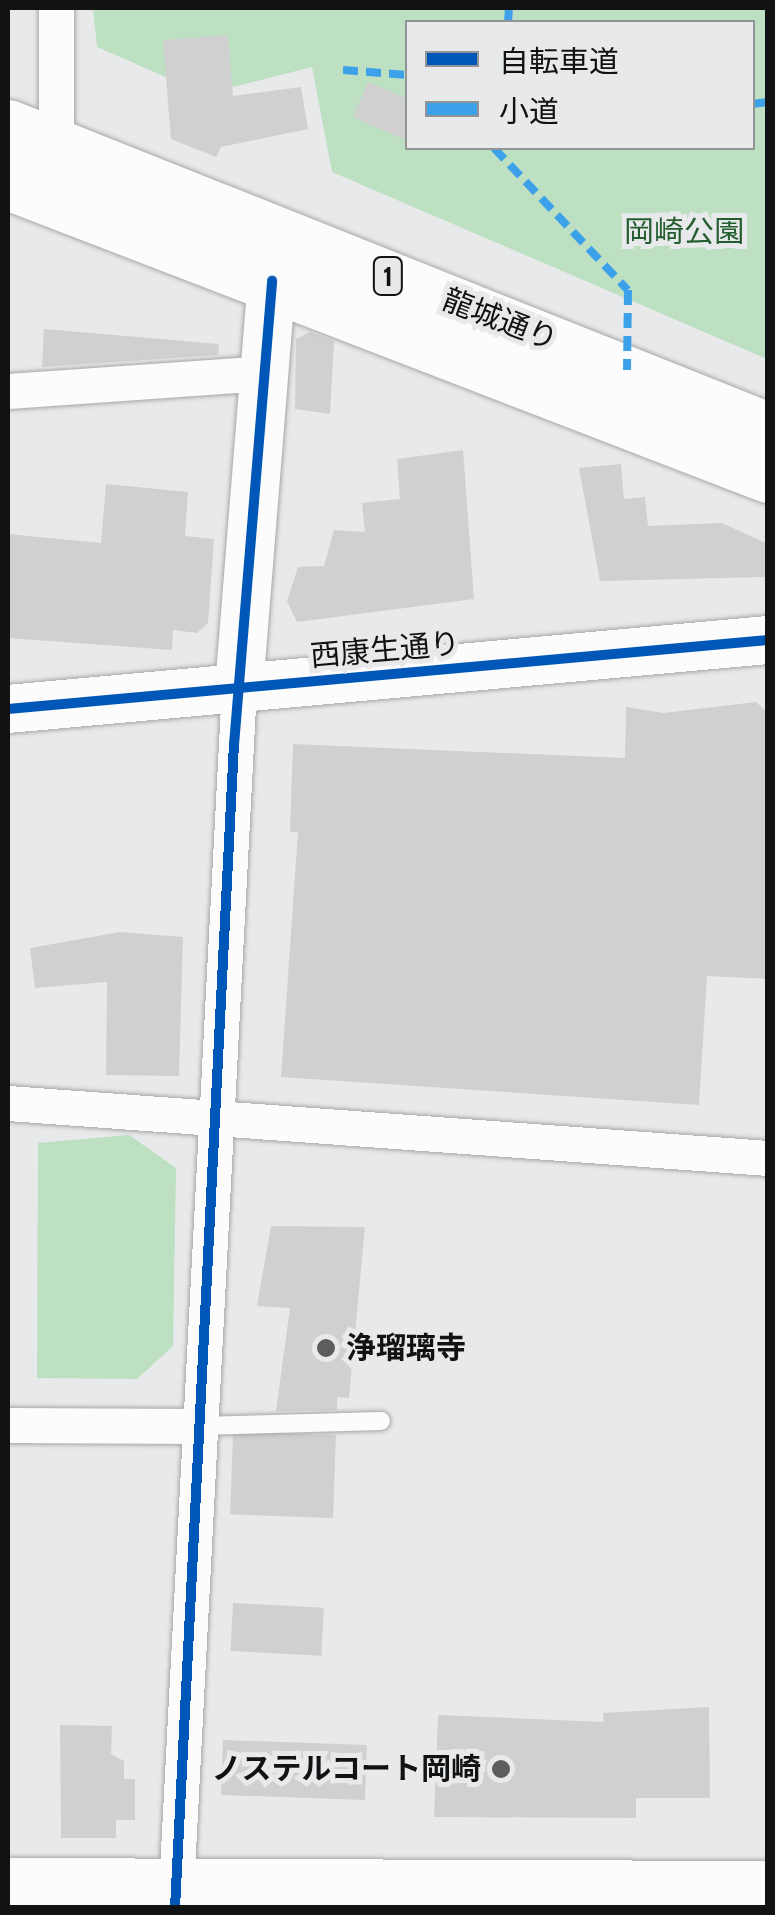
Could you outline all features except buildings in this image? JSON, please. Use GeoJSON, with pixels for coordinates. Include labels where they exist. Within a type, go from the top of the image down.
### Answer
{"type":"FeatureCollection","features":[{"type":"Feature","properties":{"kind":"highway","name":"龍城通り"},"geometry":{"type":"LineString","coordinates":[[32,136],[768,430]]}},
{"type":"Feature","properties":{"kind":"highway","name":"龍城通り"},"geometry":{"type":"LineString","coordinates":[[8,182],[768,475]]}},
{"type":"Feature","properties":{"kind":"street"},"geometry":{"type":"LineString","coordinates":[[32,136],[56,8]]}},
{"type":"Feature","properties":{"kind":"street"},"geometry":{"type":"LineString","coordinates":[[176,1895],[213,1117],[239,688],[272,281]]}},
{"type":"Feature","properties":{"kind":"street"},"geometry":{"type":"LineString","coordinates":[[8,391],[264,373]]}},
{"type":"Feature","properties":{"kind":"street","name":"西康生通り"},"geometry":{"type":"LineString","coordinates":[[8,709],[768,640]]}},
{"type":"Feature","properties":{"kind":"street"},"geometry":{"type":"LineString","coordinates":[[8,1103],[768,1158]]}},
{"type":"Feature","properties":{"kind":"street"},"geometry":{"type":"LineString","coordinates":[[8,1425],[200,1426]]}},
{"type":"Feature","properties":{"kind":"street"},"geometry":{"type":"LineString","coordinates":[[8,1882],[176,1895],[713,1896],[768,1885]]}},
{"type":"Feature","properties":{"kind":"lane"},"geometry":{"type":"LineString","coordinates":[[200,1426],[381,1422]]}},
{"type":"Feature","properties":{"kind":"green space","name":"岡崎公園"},"geometry":{"type":"Polygon","coordinates":[[[93,8],[767,8],[767,359],[332,172],[312,67],[205,94],[97,47],[93,8]]]}},
{"type":"Feature","properties":{"kind":"green space"},"geometry":{"type":"Polygon","coordinates":[[[129,1135],[176,1168],[173,1346],[137,1379],[37,1378],[38,1143],[129,1135]]]}},
{"type":"Feature","properties":{"kind":"marked path"},"geometry":{"type":"LineString","coordinates":[[508,20],[509,8]]}},
{"type":"Feature","properties":{"kind":"marked path"},"geometry":{"type":"LineString","coordinates":[[343,70],[405,75]]}},
{"type":"Feature","properties":{"kind":"marked path"},"geometry":{"type":"LineString","coordinates":[[755,104],[768,102]]}},
{"type":"Feature","properties":{"kind":"marked path"},"geometry":{"type":"LineString","coordinates":[[496,150],[628,290],[627,370]]}},
{"type":"Feature","properties":{"kind":"cycle path"},"geometry":{"type":"LineString","coordinates":[[175,1908],[234,745],[272,281]]}},
{"type":"Feature","properties":{"kind":"cycle path"},"geometry":{"type":"LineString","coordinates":[[8,709],[768,640]]}},
{"type":"Feature","properties":{"kind":"place","name":"浄瑠璃寺"},"geometry":{"type":"Point","coordinates":[326,1348]}},
{"type":"Feature","properties":{"kind":"place","name":"ノステルコート岡崎"},"geometry":{"type":"Point","coordinates":[501,1769]}}]}
